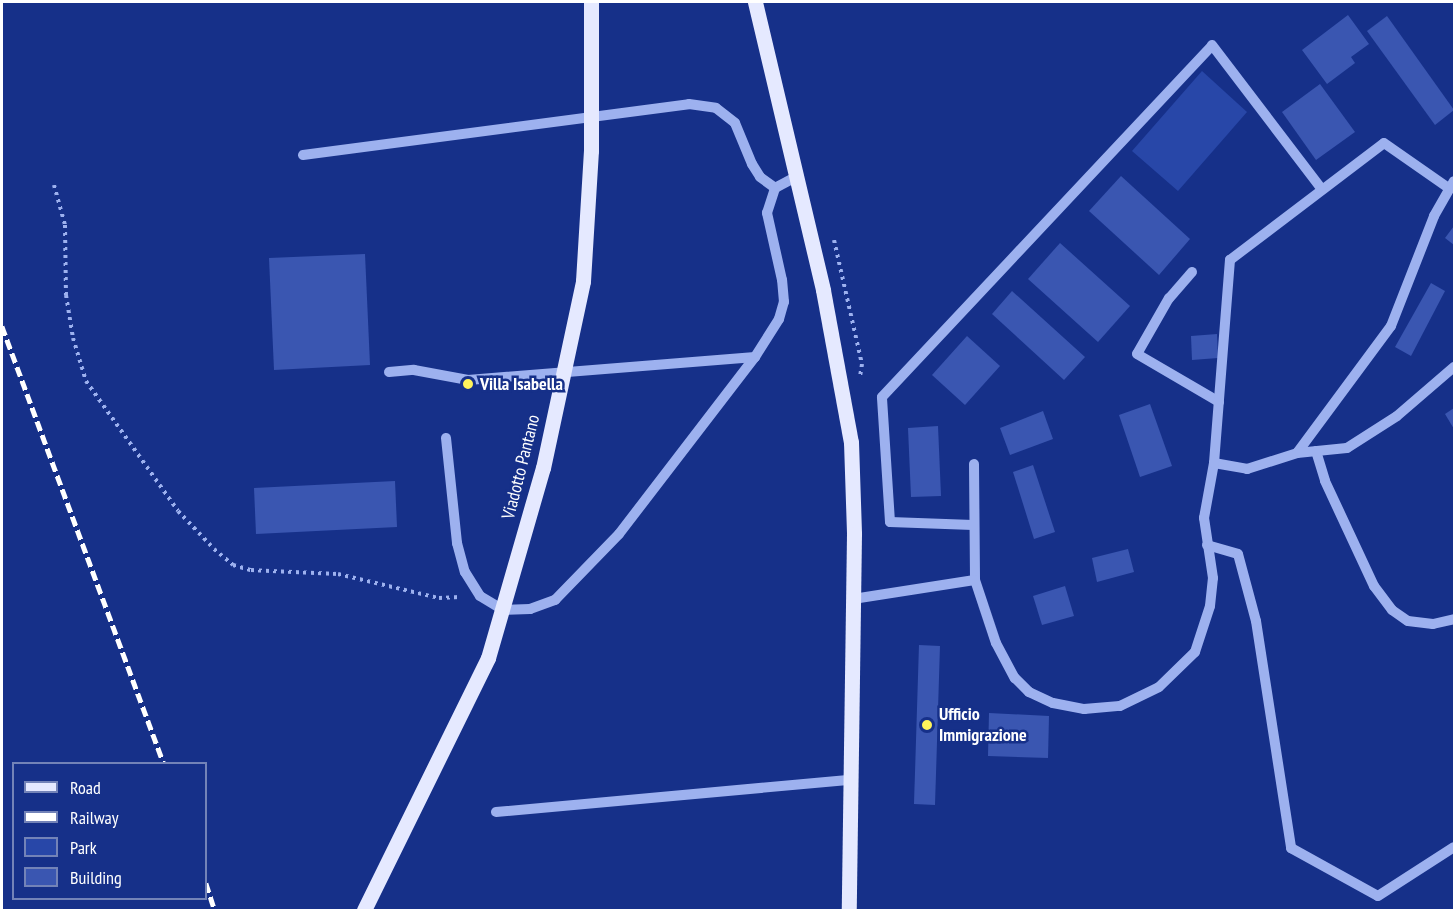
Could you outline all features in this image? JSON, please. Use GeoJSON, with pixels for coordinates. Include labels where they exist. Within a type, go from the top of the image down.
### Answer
{"type":"FeatureCollection","features":[{"type":"Feature","properties":{"kind":"main road","name":"Viadotto Pantano"},"geometry":{"type":"LineString","coordinates":[[364,910],[488,658],[543,468],[583,281],[591,151],[591,2]]}},
{"type":"Feature","properties":{"kind":"main road"},"geometry":{"type":"LineString","coordinates":[[755,2],[843,386],[851,442],[853,599],[849,910]]}},
{"type":"Feature","properties":{"kind":"street"},"geometry":{"type":"LineString","coordinates":[[973,525],[890,522],[882,397],[1212,45],[1321,188]]}},
{"type":"Feature","properties":{"kind":"street"},"geometry":{"type":"LineString","coordinates":[[303,155],[688,104],[716,108],[735,123],[760,177],[775,188]]}},
{"type":"Feature","properties":{"kind":"street"},"geometry":{"type":"LineString","coordinates":[[974,464],[975,580],[996,643],[1015,678],[1029,692],[1053,703],[1084,709],[1120,705],[1160,687],[1195,652],[1210,606],[1213,578],[1204,518],[1214,463],[1230,260],[1321,188],[1384,143],[1452,185],[1434,216],[1391,326],[1297,453]]}},
{"type":"Feature","properties":{"kind":"street"},"geometry":{"type":"LineString","coordinates":[[447,438],[457,543],[465,572],[480,596],[503,609],[530,609],[555,600],[619,534],[755,357],[779,319],[784,302],[767,213],[775,188],[796,177]]}},
{"type":"Feature","properties":{"kind":"street"},"geometry":{"type":"LineString","coordinates":[[1192,272],[1169,298],[1137,354],[1219,402]]}},
{"type":"Feature","properties":{"kind":"street"},"geometry":{"type":"LineString","coordinates":[[389,372],[414,370],[468,380],[755,357]]}},
{"type":"Feature","properties":{"kind":"street"},"geometry":{"type":"LineString","coordinates":[[1214,463],[1247,469],[1297,453],[1347,448],[1396,416],[1455,367]]}},
{"type":"Feature","properties":{"kind":"street"},"geometry":{"type":"LineString","coordinates":[[1316,451],[1374,586],[1392,610],[1408,621],[1433,624],[1455,619]]}},
{"type":"Feature","properties":{"kind":"street"},"geometry":{"type":"LineString","coordinates":[[1207,545],[1238,554],[1256,621],[1291,848],[1378,896],[1455,847]]}},
{"type":"Feature","properties":{"kind":"street"},"geometry":{"type":"LineString","coordinates":[[853,599],[975,580]]}},
{"type":"Feature","properties":{"kind":"street"},"geometry":{"type":"LineString","coordinates":[[496,812],[852,780]]}},
{"type":"Feature","properties":{"kind":"path"},"geometry":{"type":"LineString","coordinates":[[54,185],[65,225],[66,295],[73,338],[86,381],[178,511],[214,549],[233,565],[251,570],[338,574],[439,598],[480,596]]}},
{"type":"Feature","properties":{"kind":"green space"},"geometry":{"type":"Polygon","coordinates":[[[1202,71],[1247,112],[1178,191],[1132,151],[1202,71]]]}},
{"type":"Feature","properties":{"kind":"building"},"geometry":{"type":"Polygon","coordinates":[[[1348,15],[1369,44],[1351,57],[1355,63],[1327,84],[1302,50],[1348,15]]]}},
{"type":"Feature","properties":{"kind":"building"},"geometry":{"type":"Polygon","coordinates":[[[1387,16],[1454,110],[1435,125],[1367,31],[1387,16]]]}},
{"type":"Feature","properties":{"kind":"building"},"geometry":{"type":"Polygon","coordinates":[[[1320,84],[1355,132],[1316,160],[1282,112],[1320,84]]]}},
{"type":"Feature","properties":{"kind":"building"},"geometry":{"type":"Polygon","coordinates":[[[1121,176],[1190,239],[1159,275],[1089,211],[1121,176]]]}},
{"type":"Feature","properties":{"kind":"building"},"geometry":{"type":"Polygon","coordinates":[[[1454,226],[1454,245],[1445,238],[1454,226]]]}},
{"type":"Feature","properties":{"kind":"building"},"geometry":{"type":"Polygon","coordinates":[[[1060,243],[1130,306],[1098,342],[1028,279],[1060,243]]]}},
{"type":"Feature","properties":{"kind":"building"},"geometry":{"type":"Polygon","coordinates":[[[365,254],[370,365],[274,370],[269,258],[365,254]]]}},
{"type":"Feature","properties":{"kind":"building"},"geometry":{"type":"Polygon","coordinates":[[[1431,283],[1445,291],[1411,356],[1395,347],[1431,283]]]}},
{"type":"Feature","properties":{"kind":"building"},"geometry":{"type":"Polygon","coordinates":[[[1012,291],[1085,357],[1064,380],[992,314],[1012,291]]]}},
{"type":"Feature","properties":{"kind":"building"},"geometry":{"type":"Polygon","coordinates":[[[1217,334],[1218,358],[1192,360],[1191,336],[1217,334]]]}},
{"type":"Feature","properties":{"kind":"building"},"geometry":{"type":"Polygon","coordinates":[[[967,336],[1000,366],[965,405],[932,375],[967,336]]]}},
{"type":"Feature","properties":{"kind":"building"},"geometry":{"type":"Polygon","coordinates":[[[1150,404],[1172,466],[1140,477],[1119,415],[1150,404]]]}},
{"type":"Feature","properties":{"kind":"building"},"geometry":{"type":"Polygon","coordinates":[[[1454,408],[1454,429],[1445,414],[1454,408]]]}},
{"type":"Feature","properties":{"kind":"building"},"geometry":{"type":"Polygon","coordinates":[[[1043,411],[1053,439],[1010,455],[1000,428],[1043,411]]]}},
{"type":"Feature","properties":{"kind":"building"},"geometry":{"type":"Polygon","coordinates":[[[938,426],[941,496],[911,497],[908,428],[938,426]]]}},
{"type":"Feature","properties":{"kind":"building"},"geometry":{"type":"Polygon","coordinates":[[[1033,465],[1055,532],[1034,539],[1013,472],[1033,465]]]}},
{"type":"Feature","properties":{"kind":"building"},"geometry":{"type":"Polygon","coordinates":[[[395,481],[397,527],[256,534],[254,488],[395,481]]]}},
{"type":"Feature","properties":{"kind":"building"},"geometry":{"type":"Polygon","coordinates":[[[1128,549],[1134,572],[1097,582],[1092,558],[1128,549]]]}},
{"type":"Feature","properties":{"kind":"building"},"geometry":{"type":"Polygon","coordinates":[[[1065,586],[1074,616],[1042,625],[1033,596],[1065,586]]]}},
{"type":"Feature","properties":{"kind":"building","name":"Ufficio Immigrazione"},"geometry":{"type":"Polygon","coordinates":[[[919,645],[940,646],[935,805],[914,804],[919,645]]]}},
{"type":"Feature","properties":{"kind":"building"},"geometry":{"type":"Polygon","coordinates":[[[989,713],[1049,716],[1048,758],[988,756],[989,713]]]}},
{"type":"Feature","properties":{"kind":"railway"},"geometry":{"type":"LineString","coordinates":[[2,326],[163,762]]}},
{"type":"Feature","properties":{"kind":"railway"},"geometry":{"type":"LineString","coordinates":[[207,886],[215,910]]}},
{"type":"Feature","properties":{"kind":"place","name":"Villa Isabella"},"geometry":{"type":"Point","coordinates":[468,384]}},
{"type":"Feature","properties":{"kind":"place","name":"Ufficio Immigrazione"},"geometry":{"type":"Point","coordinates":[927,725]}}]}
